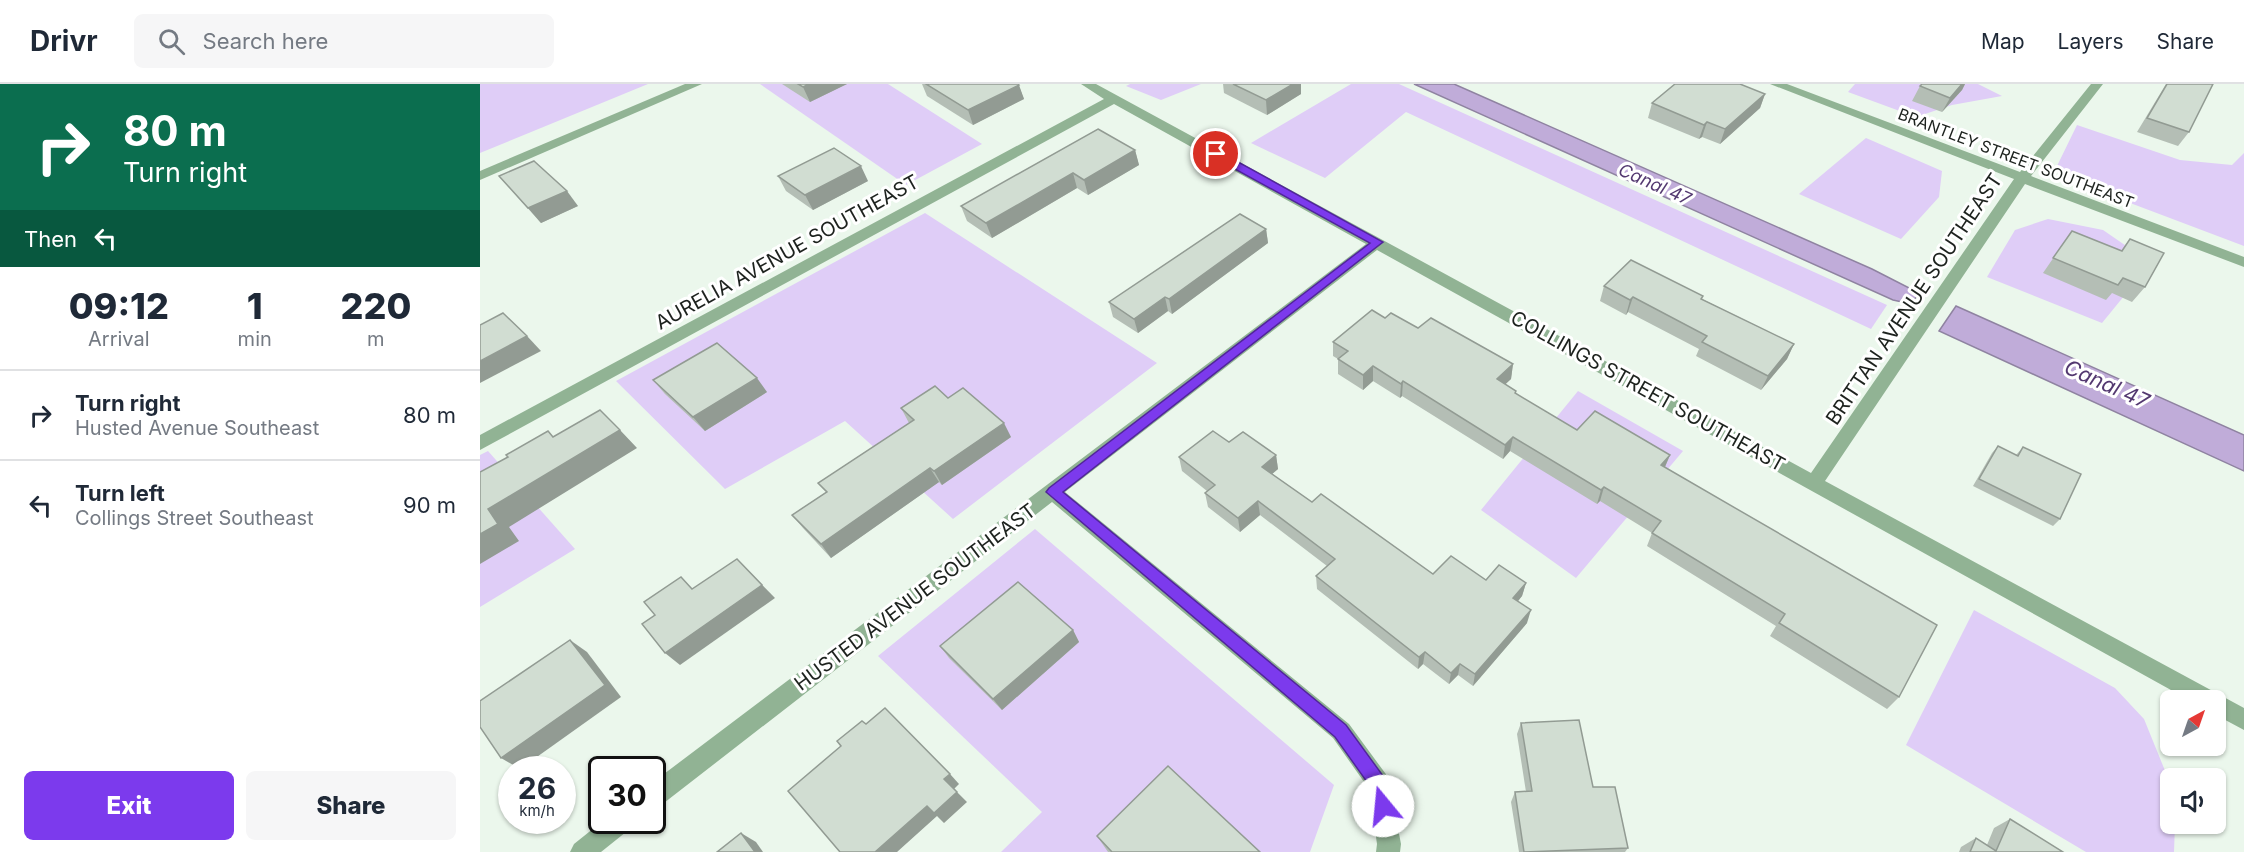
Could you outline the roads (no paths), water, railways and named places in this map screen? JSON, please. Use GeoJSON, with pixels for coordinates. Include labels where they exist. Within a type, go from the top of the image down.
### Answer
{"type":"FeatureCollection","features":[{"type":"Feature","properties":{"kind":"street"},"geometry":{"type":"LineString","coordinates":[[480,176],[696,84]]}},
{"type":"Feature","properties":{"kind":"street","name":"COLLINGS STREET SOUTHEAST"},"geometry":{"type":"LineString","coordinates":[[1087,84],[2190,690]]}},
{"type":"Feature","properties":{"kind":"street","name":"BRANTLEY STREET SOUTHEAST"},"geometry":{"type":"LineString","coordinates":[[1776,84],[2244,262]]}},
{"type":"Feature","properties":{"kind":"street","name":"BRITTAN AVENUE SOUTHEAST"},"geometry":{"type":"LineString","coordinates":[[1814,483],[2022,178],[2097,84]]}},
{"type":"Feature","properties":{"kind":"street","name":"AURELIA AVENUE SOUTHEAST"},"geometry":{"type":"LineString","coordinates":[[480,443],[1113,99]]}},
{"type":"Feature","properties":{"kind":"street","name":"HUSTED AVENUE SOUTHEAST"},"geometry":{"type":"LineString","coordinates":[[666,787],[1378,242]]}},
{"type":"Feature","properties":{"kind":"street"},"geometry":{"type":"LineString","coordinates":[[1053,492],[1341,731],[1380,786],[1389,844],[1388,852]]}},
{"type":"Feature","properties":{"kind":"street"},"geometry":{"type":"LineString","coordinates":[[2226,710],[2244,720]]}},
{"type":"Feature","properties":{"kind":"street"},"geometry":{"type":"LineString","coordinates":[[582,852],[605,834]]}},
{"type":"Feature","properties":{"kind":"water","name":"Canal 47"},"geometry":{"type":"Polygon","coordinates":[[[1414,84],[1454,84],[1872,269],[1919,293],[1911,304],[1893,300],[1414,84]]]}},
{"type":"Feature","properties":{"kind":"water","name":"Canal 47"},"geometry":{"type":"Polygon","coordinates":[[[1956,306],[2244,435],[2244,471],[1939,331],[1956,306]]]}}]}
